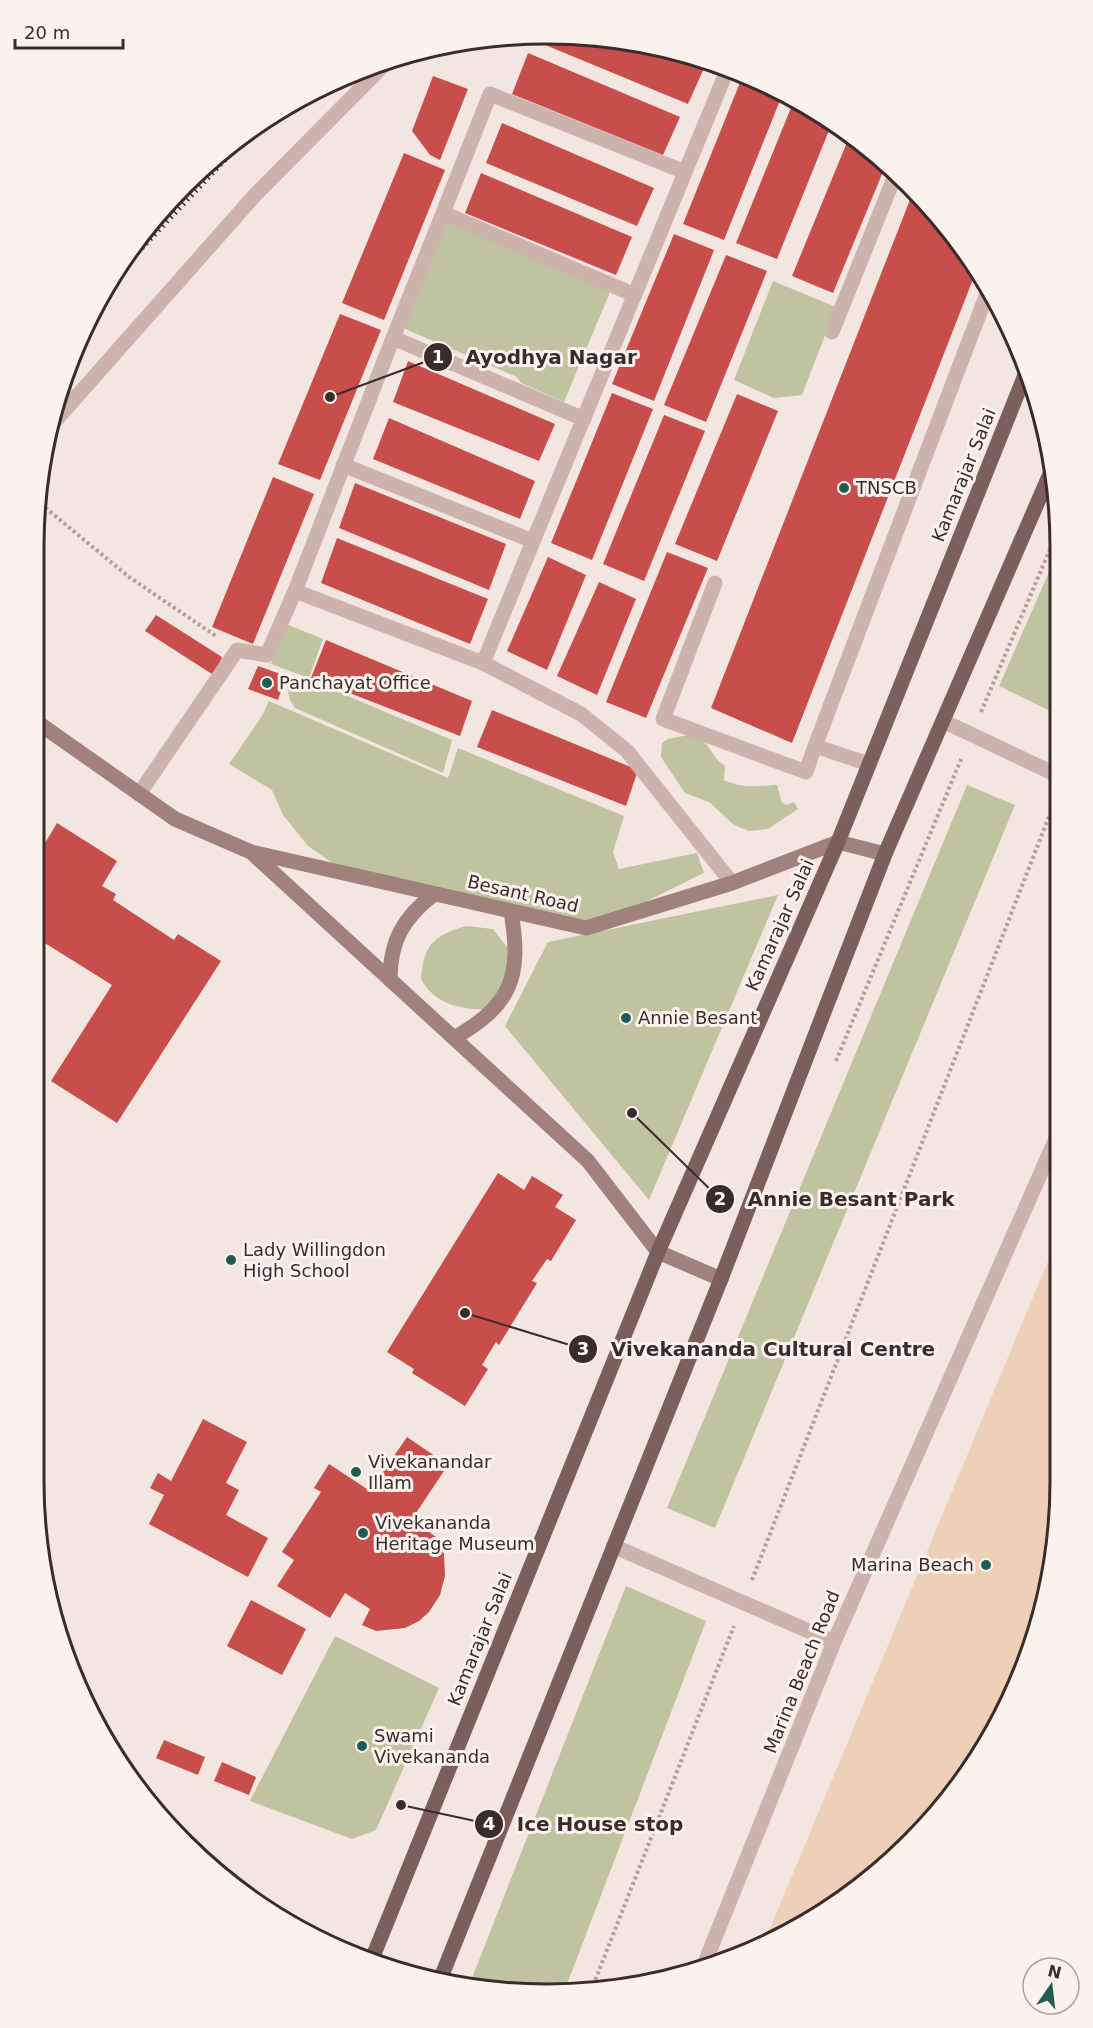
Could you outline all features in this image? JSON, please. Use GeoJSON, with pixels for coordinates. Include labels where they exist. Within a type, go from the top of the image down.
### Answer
{"type":"FeatureCollection","features":[{"type":"Feature","properties":{"kind":"main road","name":"Kamarajar Salai"},"geometry":{"type":"LineString","coordinates":[[374,1954],[658,1252],[838,842],[1022,382]]}},
{"type":"Feature","properties":{"kind":"main road"},"geometry":{"type":"LineString","coordinates":[[443,1974],[721,1279],[885,854],[1045,485]]}},
{"type":"Feature","properties":{"kind":"main road","name":"Besant Road"},"geometry":{"type":"LineString","coordinates":[[44,727],[175,819],[250,852],[586,928],[732,883],[838,842]]}},
{"type":"Feature","properties":{"kind":"main road"},"geometry":{"type":"LineString","coordinates":[[838,842],[885,854]]}},
{"type":"Feature","properties":{"kind":"main road","name":"Besant Road"},"geometry":{"type":"LineString","coordinates":[[250,852],[588,1161],[658,1252],[721,1279]]}},
{"type":"Feature","properties":{"kind":"main road"},"geometry":{"type":"LineString","coordinates":[[390,980],[390,960],[395,938],[403,923],[416,908],[434,894]]}},
{"type":"Feature","properties":{"kind":"main road"},"geometry":{"type":"LineString","coordinates":[[454,1038],[480,1023],[498,1006],[510,985],[517,946],[511,912]]}},
{"type":"Feature","properties":{"kind":"street"},"geometry":{"type":"LineString","coordinates":[[62,413],[255,195],[375,74]]}},
{"type":"Feature","properties":{"kind":"street"},"geometry":{"type":"LineString","coordinates":[[483,663],[725,76]]}},
{"type":"Feature","properties":{"kind":"street"},"geometry":{"type":"LineString","coordinates":[[139,794],[237,650],[267,655],[295,591],[490,94],[685,172]]}},
{"type":"Feature","properties":{"kind":"street"},"geometry":{"type":"LineString","coordinates":[[832,332],[892,182]]}},
{"type":"Feature","properties":{"kind":"street"},"geometry":{"type":"LineString","coordinates":[[443,213],[635,295]]}},
{"type":"Feature","properties":{"kind":"street"},"geometry":{"type":"LineString","coordinates":[[716,583],[663,719],[806,772],[985,300]]}},
{"type":"Feature","properties":{"kind":"street"},"geometry":{"type":"LineString","coordinates":[[393,338],[584,419]]}},
{"type":"Feature","properties":{"kind":"street"},"geometry":{"type":"LineString","coordinates":[[343,465],[533,541]]}},
{"type":"Feature","properties":{"kind":"street"},"geometry":{"type":"LineString","coordinates":[[295,591],[483,663],[581,714],[627,751],[732,883]]}},
{"type":"Feature","properties":{"kind":"street"},"geometry":{"type":"LineString","coordinates":[[944,721],[1050,772]]}},
{"type":"Feature","properties":{"kind":"street"},"geometry":{"type":"LineString","coordinates":[[815,746],[869,764]]}},
{"type":"Feature","properties":{"kind":"street","name":"Marina Beach Road"},"geometry":{"type":"LineString","coordinates":[[707,1958],[834,1642],[1050,1152]]}},
{"type":"Feature","properties":{"kind":"street"},"geometry":{"type":"LineString","coordinates":[[613,1546],[834,1642]]}},
{"type":"Feature","properties":{"kind":"path"},"geometry":{"type":"LineString","coordinates":[[46,508],[129,577],[237,650]]}},
{"type":"Feature","properties":{"kind":"path"},"geometry":{"type":"LineString","coordinates":[[595,1982],[1050,814]]}},
{"type":"Feature","properties":{"kind":"green space"},"geometry":{"type":"Polygon","coordinates":[[[445,217],[613,285],[564,402],[521,383],[517,377],[396,325],[445,217]]]}},
{"type":"Feature","properties":{"kind":"green space"},"geometry":{"type":"Polygon","coordinates":[[[773,281],[836,307],[802,395],[774,398],[734,380],[773,281]]]}},
{"type":"Feature","properties":{"kind":"green space"},"geometry":{"type":"Polygon","coordinates":[[[1050,570],[1050,711],[999,686],[1050,570]]]}},
{"type":"Feature","properties":{"kind":"green space"},"geometry":{"type":"Polygon","coordinates":[[[286,624],[323,639],[309,678],[271,664],[286,624]]]}},
{"type":"Feature","properties":{"kind":"green space"},"geometry":{"type":"Polygon","coordinates":[[[294,678],[312,681],[452,740],[443,773],[295,708],[290,700],[287,685],[294,678]]]}},
{"type":"Feature","properties":{"kind":"green space"},"geometry":{"type":"Polygon","coordinates":[[[269,701],[448,778],[458,748],[624,816],[613,852],[619,869],[697,853],[704,873],[637,906],[585,924],[344,871],[308,846],[283,815],[272,790],[229,764],[262,716],[269,701]]]}},
{"type":"Feature","properties":{"kind":"green space"},"geometry":{"type":"Polygon","coordinates":[[[688,735],[707,744],[715,757],[725,766],[724,780],[744,786],[777,785],[782,803],[787,805],[794,802],[798,809],[768,829],[749,831],[734,825],[709,802],[685,793],[661,757],[662,743],[668,739],[688,735]]]}},
{"type":"Feature","properties":{"kind":"green space"},"geometry":{"type":"Polygon","coordinates":[[[967,785],[1015,805],[715,1528],[667,1508],[967,785]]]}},
{"type":"Feature","properties":{"kind":"green space"},"geometry":{"type":"Polygon","coordinates":[[[778,895],[649,1200],[505,1026],[548,942],[778,895]]]}},
{"type":"Feature","properties":{"kind":"green space"},"geometry":{"type":"Polygon","coordinates":[[[466,926],[493,929],[518,961],[493,1009],[462,1008],[452,1005],[434,995],[421,979],[425,957],[432,943],[445,934],[466,926]]]}},
{"type":"Feature","properties":{"kind":"green space"},"geometry":{"type":"Polygon","coordinates":[[[626,1586],[706,1621],[567,1983],[514,1983],[472,1979],[626,1586]]]}},
{"type":"Feature","properties":{"kind":"green space"},"geometry":{"type":"Polygon","coordinates":[[[335,1636],[439,1688],[376,1830],[352,1839],[250,1801],[335,1636]]]}},
{"type":"Feature","properties":{"kind":"sand","name":"Marina Beach"},"geometry":{"type":"Polygon","coordinates":[[[1050,1256],[1050,1482],[1045,1547],[1032,1612],[1011,1674],[998,1704],[965,1761],[925,1813],[878,1860],[853,1881],[826,1900],[768,1933],[1050,1256]]]}},
{"type":"Feature","properties":{"kind":"building"},"geometry":{"type":"Polygon","coordinates":[[[543,44],[579,45],[645,53],[704,69],[688,104],[543,44]]]}},
{"type":"Feature","properties":{"kind":"building"},"geometry":{"type":"Polygon","coordinates":[[[528,53],[680,117],[663,155],[512,94],[528,53]]]}},
{"type":"Feature","properties":{"kind":"building"},"geometry":{"type":"Polygon","coordinates":[[[433,76],[468,89],[440,160],[430,155],[412,131],[433,76]]]}},
{"type":"Feature","properties":{"kind":"building"},"geometry":{"type":"Polygon","coordinates":[[[740,82],[780,101],[724,240],[683,224],[740,82]]]}},
{"type":"Feature","properties":{"kind":"building"},"geometry":{"type":"Polygon","coordinates":[[[791,107],[829,130],[777,259],[736,243],[791,107]]]}},
{"type":"Feature","properties":{"kind":"building"},"geometry":{"type":"Polygon","coordinates":[[[502,123],[654,188],[637,226],[486,163],[502,123]]]}},
{"type":"Feature","properties":{"kind":"building"},"geometry":{"type":"Polygon","coordinates":[[[847,143],[883,172],[833,293],[792,276],[847,143]]]}},
{"type":"Feature","properties":{"kind":"building"},"geometry":{"type":"Polygon","coordinates":[[[404,153],[445,170],[384,320],[342,303],[404,153]]]}},
{"type":"Feature","properties":{"kind":"building"},"geometry":{"type":"Polygon","coordinates":[[[481,173],[632,237],[616,275],[465,213],[481,173]]]}},
{"type":"Feature","properties":{"kind":"building","name":"TNSCB"},"geometry":{"type":"Polygon","coordinates":[[[910,199],[946,240],[973,280],[792,743],[711,708],[910,199]]]}},
{"type":"Feature","properties":{"kind":"building"},"geometry":{"type":"Polygon","coordinates":[[[674,234],[714,250],[654,401],[612,384],[674,234]]]}},
{"type":"Feature","properties":{"kind":"building"},"geometry":{"type":"Polygon","coordinates":[[[726,255],[767,271],[706,422],[664,405],[726,255]]]}},
{"type":"Feature","properties":{"kind":"building"},"geometry":{"type":"Polygon","coordinates":[[[340,314],[381,330],[320,480],[278,464],[340,314]]]}},
{"type":"Feature","properties":{"kind":"building"},"geometry":{"type":"Polygon","coordinates":[[[408,361],[555,424],[539,461],[393,402],[408,361]]]}},
{"type":"Feature","properties":{"kind":"building"},"geometry":{"type":"Polygon","coordinates":[[[612,393],[653,409],[592,560],[551,543],[612,393]]]}},
{"type":"Feature","properties":{"kind":"building"},"geometry":{"type":"Polygon","coordinates":[[[737,394],[778,411],[717,561],[675,544],[737,394]]]}},
{"type":"Feature","properties":{"kind":"building"},"geometry":{"type":"Polygon","coordinates":[[[664,415],[705,431],[644,581],[603,564],[664,415]]]}},
{"type":"Feature","properties":{"kind":"building"},"geometry":{"type":"Polygon","coordinates":[[[389,418],[535,481],[520,519],[373,459],[389,418]]]}},
{"type":"Feature","properties":{"kind":"building"},"geometry":{"type":"Polygon","coordinates":[[[273,477],[314,494],[253,644],[212,627],[273,477]]]}},
{"type":"Feature","properties":{"kind":"building"},"geometry":{"type":"Polygon","coordinates":[[[355,483],[506,544],[489,590],[339,528],[355,483]]]}},
{"type":"Feature","properties":{"kind":"building"},"geometry":{"type":"Polygon","coordinates":[[[337,538],[488,599],[470,644],[321,583],[337,538]]]}},
{"type":"Feature","properties":{"kind":"building"},"geometry":{"type":"Polygon","coordinates":[[[667,552],[708,568],[646,718],[606,702],[667,552]]]}},
{"type":"Feature","properties":{"kind":"building"},"geometry":{"type":"Polygon","coordinates":[[[548,557],[586,575],[547,670],[507,651],[548,557]]]}},
{"type":"Feature","properties":{"kind":"building"},"geometry":{"type":"Polygon","coordinates":[[[599,582],[636,599],[597,695],[557,676],[599,582]]]}},
{"type":"Feature","properties":{"kind":"building"},"geometry":{"type":"Polygon","coordinates":[[[156,615],[222,657],[215,676],[145,631],[156,615]]]}},
{"type":"Feature","properties":{"kind":"building"},"geometry":{"type":"Polygon","coordinates":[[[326,640],[472,701],[460,736],[311,678],[326,640]]]}},
{"type":"Feature","properties":{"kind":"building","name":"Panchayat Office"},"geometry":{"type":"Polygon","coordinates":[[[258,666],[286,676],[278,700],[248,689],[258,666]]]}},
{"type":"Feature","properties":{"kind":"building"},"geometry":{"type":"Polygon","coordinates":[[[492,710],[638,770],[626,806],[477,747],[492,710]]]}},
{"type":"Feature","properties":{"kind":"building"},"geometry":{"type":"Polygon","coordinates":[[[57,823],[117,861],[102,886],[116,894],[113,900],[174,940],[178,934],[221,961],[117,1123],[51,1081],[112,985],[44,942],[44,845],[57,823]]]}},
{"type":"Feature","properties":{"kind":"building"},"geometry":{"type":"Polygon","coordinates":[[[498,1173],[524,1190],[532,1176],[563,1195],[555,1207],[576,1220],[551,1261],[547,1259],[532,1281],[537,1283],[499,1345],[496,1342],[482,1365],[488,1369],[465,1406],[412,1373],[414,1369],[387,1352],[498,1173]]]}},
{"type":"Feature","properties":{"kind":"building"},"geometry":{"type":"Polygon","coordinates":[[[203,1419],[247,1442],[226,1483],[239,1490],[226,1515],[268,1538],[248,1577],[149,1524],[164,1495],[150,1488],[158,1473],[171,1481],[203,1419]]]}},
{"type":"Feature","properties":{"kind":"building","name":"Vivekananda Heritage Museum"},"geometry":{"type":"Polygon","coordinates":[[[407,1437],[448,1465],[412,1519],[436,1537],[444,1554],[445,1576],[440,1595],[429,1612],[419,1621],[405,1628],[376,1631],[362,1625],[370,1609],[345,1593],[330,1618],[277,1586],[294,1560],[282,1552],[321,1492],[314,1488],[329,1464],[370,1491],[407,1437]]]}},
{"type":"Feature","properties":{"kind":"building"},"geometry":{"type":"Polygon","coordinates":[[[251,1600],[306,1629],[282,1675],[227,1646],[251,1600]]]}},
{"type":"Feature","properties":{"kind":"building"},"geometry":{"type":"Polygon","coordinates":[[[164,1740],[205,1757],[198,1775],[156,1758],[164,1740]]]}},
{"type":"Feature","properties":{"kind":"building"},"geometry":{"type":"Polygon","coordinates":[[[222,1762],[256,1777],[249,1795],[214,1781],[222,1762]]]}},
{"type":"Feature","properties":{"kind":"railway"},"geometry":{"type":"LineString","coordinates":[[138,252],[228,157]]}},
{"type":"Feature","properties":{"kind":"place","name":"Ayodhya Nagar"},"geometry":{"type":"Point","coordinates":[330,397]}},
{"type":"Feature","properties":{"kind":"place","name":"TNSCB"},"geometry":{"type":"Point","coordinates":[844,488]}},
{"type":"Feature","properties":{"kind":"place","name":"Panchayat Office"},"geometry":{"type":"Point","coordinates":[267,683]}},
{"type":"Feature","properties":{"kind":"place","name":"Annie Besant"},"geometry":{"type":"Point","coordinates":[626,1018]}},
{"type":"Feature","properties":{"kind":"place","name":"Annie Besant Park"},"geometry":{"type":"Point","coordinates":[632,1113]}},
{"type":"Feature","properties":{"kind":"place","name":"Lady Willingdon High School"},"geometry":{"type":"Point","coordinates":[231,1260]}},
{"type":"Feature","properties":{"kind":"place","name":"Vivekananda Cultural Centre"},"geometry":{"type":"Point","coordinates":[465,1313]}},
{"type":"Feature","properties":{"kind":"place","name":"Vivekanandar Illam"},"geometry":{"type":"Point","coordinates":[356,1472]}},
{"type":"Feature","properties":{"kind":"place","name":"Vivekananda Heritage Museum"},"geometry":{"type":"Point","coordinates":[363,1533]}},
{"type":"Feature","properties":{"kind":"place","name":"Marina Beach"},"geometry":{"type":"Point","coordinates":[986,1565]}},
{"type":"Feature","properties":{"kind":"place","name":"Swami Vivekananda"},"geometry":{"type":"Point","coordinates":[362,1746]}},
{"type":"Feature","properties":{"kind":"place","name":"Ice House stop"},"geometry":{"type":"Point","coordinates":[401,1805]}}]}
